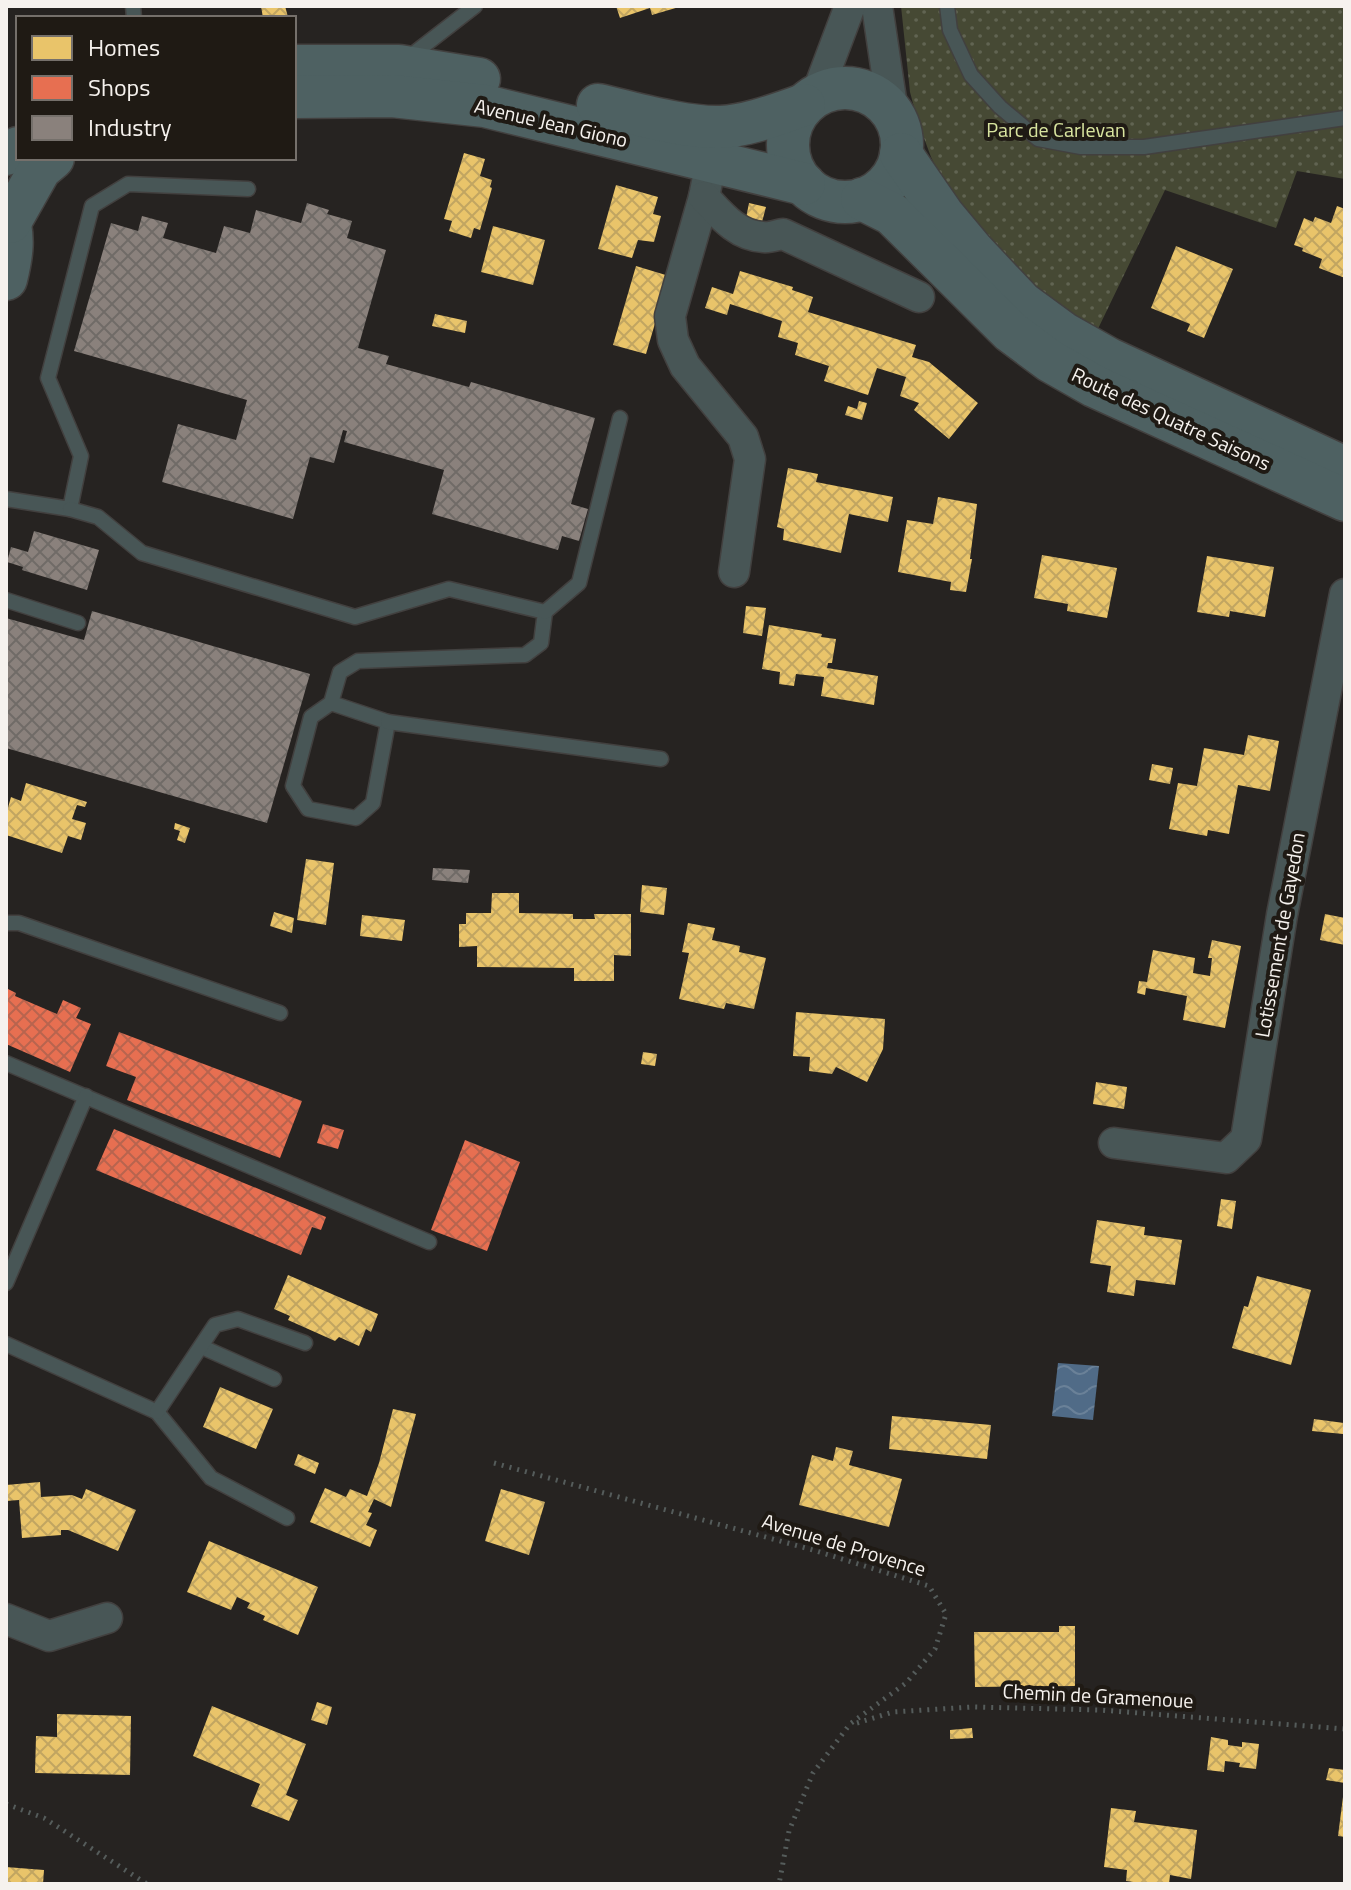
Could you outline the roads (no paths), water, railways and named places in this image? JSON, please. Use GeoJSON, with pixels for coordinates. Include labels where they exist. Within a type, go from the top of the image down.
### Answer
{"type":"FeatureCollection","features":[{"type":"Feature","properties":{"kind":"main road","name":"Avenue Jean Giono"},"geometry":{"type":"LineString","coordinates":[[296,66],[399,66],[490,80],[679,123],[720,127],[760,119],[810,101]]}},
{"type":"Feature","properties":{"kind":"main road"},"geometry":{"type":"LineString","coordinates":[[849,88],[867,92],[893,113],[902,140],[901,154],[897,169],[876,192],[862,199],[831,200],[816,194],[794,170],[789,153],[789,136],[794,120],[810,101],[832,89],[849,88]]}},
{"type":"Feature","properties":{"kind":"main road","name":"Avenue Jean Giono"},"geometry":{"type":"LineString","coordinates":[[296,97],[392,96],[485,106],[707,179],[804,184]]}},
{"type":"Feature","properties":{"kind":"main road","name":"Route des Quatre Saisons"},"geometry":{"type":"LineString","coordinates":[[901,154],[943,215],[973,251],[1022,303],[1063,333],[1109,359],[1345,468]]}},
{"type":"Feature","properties":{"kind":"main road"},"geometry":{"type":"LineString","coordinates":[[6,279],[13,252],[8,216],[40,169],[51,160]]}},
{"type":"Feature","properties":{"kind":"main road","name":"Route des Quatre Saisons"},"geometry":{"type":"LineString","coordinates":[[862,199],[892,214],[1011,332],[1050,361],[1094,386],[1345,500]]}},
{"type":"Feature","properties":{"kind":"street"},"geometry":{"type":"LineString","coordinates":[[810,101],[850,6]]}},
{"type":"Feature","properties":{"kind":"street"},"geometry":{"type":"LineString","coordinates":[[877,6],[893,113]]}},
{"type":"Feature","properties":{"kind":"street"},"geometry":{"type":"LineString","coordinates":[[707,179],[722,217],[738,230],[762,237],[783,234],[919,297]]}},
{"type":"Feature","properties":{"kind":"street"},"geometry":{"type":"LineString","coordinates":[[707,179],[670,316],[673,340],[685,366],[743,437],[750,459],[734,572]]}},
{"type":"Feature","properties":{"kind":"street","name":"Lotissement de Gayedon"},"geometry":{"type":"LineString","coordinates":[[1114,1143],[1226,1158],[1246,1139],[1282,915],[1345,594]]}},
{"type":"Feature","properties":{"kind":"street"},"geometry":{"type":"LineString","coordinates":[[6,1619],[49,1636],[107,1618]]}},
{"type":"Feature","properties":{"kind":"lane"},"geometry":{"type":"LineString","coordinates":[[399,66],[475,6]]}},
{"type":"Feature","properties":{"kind":"lane"},"geometry":{"type":"LineString","coordinates":[[947,6],[950,30],[971,75],[1000,107],[1038,139],[1081,147],[1144,147],[1345,118]]}},
{"type":"Feature","properties":{"kind":"lane"},"geometry":{"type":"LineString","coordinates":[[70,509],[81,456],[48,378],[92,206],[128,184],[248,189]]}},
{"type":"Feature","properties":{"kind":"lane"},"geometry":{"type":"LineString","coordinates":[[388,722],[373,803],[356,818],[308,809],[293,786],[311,717],[331,703],[340,672],[358,661],[525,655],[541,643],[545,612],[579,583],[620,418]]}},
{"type":"Feature","properties":{"kind":"lane"},"geometry":{"type":"LineString","coordinates":[[6,499],[70,509],[98,517],[142,553],[355,617],[449,589],[545,612]]}},
{"type":"Feature","properties":{"kind":"lane"},"geometry":{"type":"LineString","coordinates":[[6,600],[78,623]]}},
{"type":"Feature","properties":{"kind":"lane"},"geometry":{"type":"LineString","coordinates":[[331,703],[388,722],[661,759]]}},
{"type":"Feature","properties":{"kind":"lane"},"geometry":{"type":"LineString","coordinates":[[6,923],[19,923],[280,1013]]}},
{"type":"Feature","properties":{"kind":"lane"},"geometry":{"type":"LineString","coordinates":[[6,1063],[429,1242]]}},
{"type":"Feature","properties":{"kind":"lane"},"geometry":{"type":"LineString","coordinates":[[6,1283],[86,1096]]}},
{"type":"Feature","properties":{"kind":"lane"},"geometry":{"type":"LineString","coordinates":[[157,1412],[215,1325],[238,1319],[305,1343]]}},
{"type":"Feature","properties":{"kind":"lane"},"geometry":{"type":"LineString","coordinates":[[6,1344],[157,1412],[211,1478],[287,1518]]}},
{"type":"Feature","properties":{"kind":"lane"},"geometry":{"type":"LineString","coordinates":[[202,1347],[274,1379]]}},
{"type":"Feature","properties":{"kind":"water"},"geometry":{"type":"Polygon","coordinates":[[[1058,1363],[1099,1366],[1093,1420],[1052,1416],[1058,1363]]]}},
{"type":"Feature","properties":{"kind":"park label","name":"Parc de Carlevan"},"geometry":{"type":"Point","coordinates":[1056,130]}}]}
